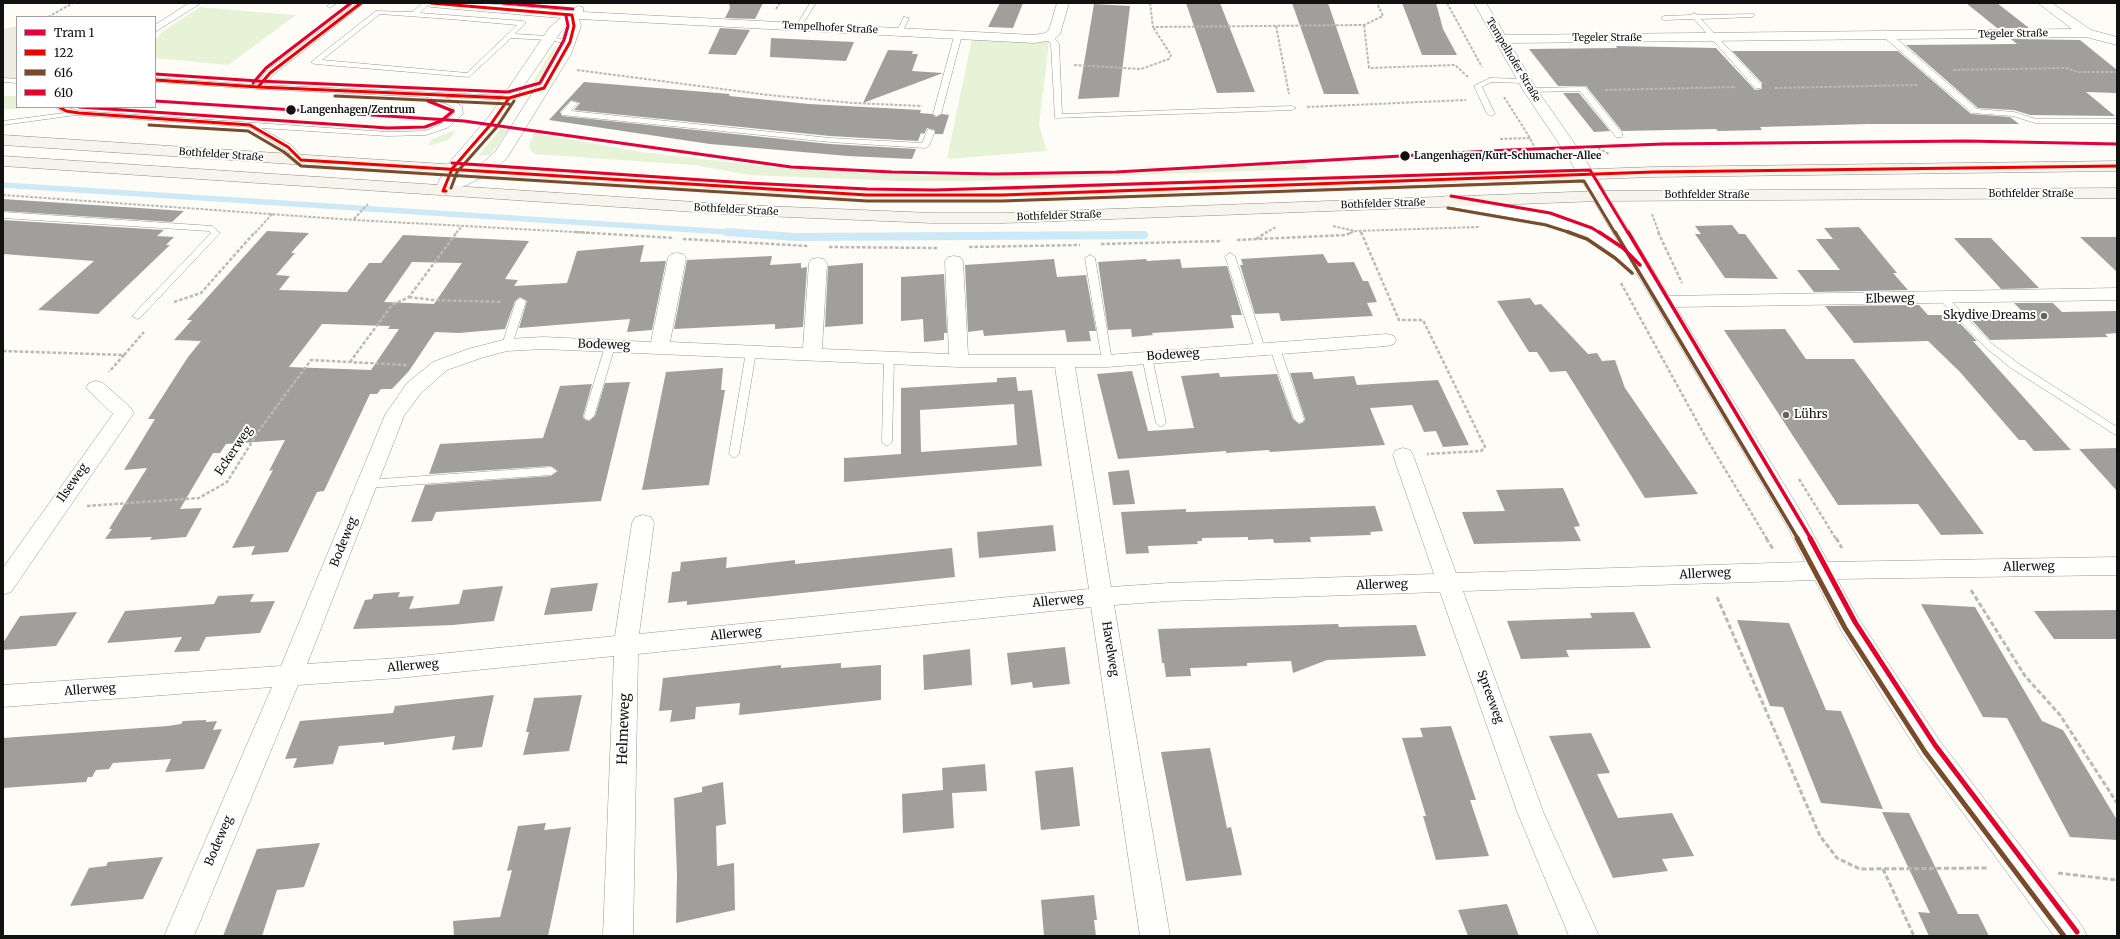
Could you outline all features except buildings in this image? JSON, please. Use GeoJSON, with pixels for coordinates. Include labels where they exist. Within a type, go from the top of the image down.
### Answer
{"type":"FeatureCollection","features":[{"type":"Feature","properties":{"kind":"main road","name":"Bothfelder Straße"},"geometry":{"type":"LineString","coordinates":[[3,140],[867,196],[934,196],[1587,175],[1875,168],[2117,166]]}},
{"type":"Feature","properties":{"kind":"main road","name":"Bothfelder Straße"},"geometry":{"type":"LineString","coordinates":[[3,161],[770,212],[932,218],[1004,218],[1600,196],[2117,193]]}},
{"type":"Feature","properties":{"kind":"street"},"geometry":{"type":"LineString","coordinates":[[156,28],[196,3]]}},
{"type":"Feature","properties":{"kind":"street","name":"Tempelhofer Straße"},"geometry":{"type":"LineString","coordinates":[[431,3],[572,15],[1034,39],[1049,37]]}},
{"type":"Feature","properties":{"kind":"street"},"geometry":{"type":"LineString","coordinates":[[443,191],[452,169],[490,124],[509,98],[548,38],[584,3]]}},
{"type":"Feature","properties":{"kind":"street"},"geometry":{"type":"LineString","coordinates":[[1049,37],[1055,31],[1063,3]]}},
{"type":"Feature","properties":{"kind":"street","name":"Tempelhofer Straße"},"geometry":{"type":"LineString","coordinates":[[1480,3],[1527,86],[1600,196],[1796,524],[1850,625],[1930,748],[2019,868],[2072,936]]}},
{"type":"Feature","properties":{"kind":"street","name":"Tegeler Straße"},"geometry":{"type":"LineString","coordinates":[[2044,3],[2086,33]]}},
{"type":"Feature","properties":{"kind":"street"},"geometry":{"type":"LineString","coordinates":[[443,191],[483,171],[501,155],[544,88],[570,42],[574,26],[572,15]]}},
{"type":"Feature","properties":{"kind":"street"},"geometry":{"type":"LineString","coordinates":[[2086,33],[2117,41]]}},
{"type":"Feature","properties":{"kind":"street","name":"Tegeler Straße"},"geometry":{"type":"LineString","coordinates":[[1500,39],[2086,33]]}},
{"type":"Feature","properties":{"kind":"street"},"geometry":{"type":"LineString","coordinates":[[509,98],[544,88]]}},
{"type":"Feature","properties":{"kind":"street"},"geometry":{"type":"LineString","coordinates":[[1445,201],[1548,219],[1590,234],[1619,253],[1651,283]]}},
{"type":"Feature","properties":{"kind":"street"},"geometry":{"type":"LineString","coordinates":[[659,348],[678,258]]}},
{"type":"Feature","properties":{"kind":"street"},"geometry":{"type":"LineString","coordinates":[[954,261],[959,361]]}},
{"type":"Feature","properties":{"kind":"street"},"geometry":{"type":"LineString","coordinates":[[812,354],[818,263]]}},
{"type":"Feature","properties":{"kind":"street","name":"Elbeweg"},"geometry":{"type":"LineString","coordinates":[[1662,302],[2117,294]]}},
{"type":"Feature","properties":{"kind":"street","name":"Bodeweg"},"geometry":{"type":"LineString","coordinates":[[179,936],[290,675],[395,415],[414,388],[440,366],[475,352],[507,345],[543,343],[959,361],[1064,362],[1387,340]]}},
{"type":"Feature","properties":{"kind":"street","name":"Havelweg"},"geometry":{"type":"LineString","coordinates":[[1064,362],[1155,936]]}},
{"type":"Feature","properties":{"kind":"street","name":"Ilseweg"},"geometry":{"type":"LineString","coordinates":[[3,586],[56,508],[124,413],[96,388]]}},
{"type":"Feature","properties":{"kind":"street","name":"Spreeweg"},"geometry":{"type":"LineString","coordinates":[[1403,455],[1532,814],[1584,936]]}},
{"type":"Feature","properties":{"kind":"street","name":"Helmeweg"},"geometry":{"type":"LineString","coordinates":[[618,936],[627,629],[643,523]]}},
{"type":"Feature","properties":{"kind":"street","name":"Allerweg"},"geometry":{"type":"LineString","coordinates":[[3,696],[399,668],[1101,597],[1169,592],[1821,570],[2117,566]]}},
{"type":"Feature","properties":{"kind":"lane"},"geometry":{"type":"LineString","coordinates":[[258,87],[270,73],[361,3]]}},
{"type":"Feature","properties":{"kind":"lane"},"geometry":{"type":"LineString","coordinates":[[414,14],[427,3]]}},
{"type":"Feature","properties":{"kind":"lane"},"geometry":{"type":"LineString","coordinates":[[799,26],[813,3]]}},
{"type":"Feature","properties":{"kind":"lane"},"geometry":{"type":"LineString","coordinates":[[378,12],[414,14],[523,23],[469,75],[315,62],[378,12]]}},
{"type":"Feature","properties":{"kind":"lane"},"geometry":{"type":"LineString","coordinates":[[1664,18],[1752,15]]}},
{"type":"Feature","properties":{"kind":"lane"},"geometry":{"type":"LineString","coordinates":[[1695,16],[1758,86]]}},
{"type":"Feature","properties":{"kind":"lane"},"geometry":{"type":"LineString","coordinates":[[900,32],[906,18]]}},
{"type":"Feature","properties":{"kind":"lane"},"geometry":{"type":"LineString","coordinates":[[938,110],[958,35]]}},
{"type":"Feature","properties":{"kind":"lane"},"geometry":{"type":"LineString","coordinates":[[510,36],[548,38],[570,42]]}},
{"type":"Feature","properties":{"kind":"lane"},"geometry":{"type":"LineString","coordinates":[[1888,36],[1975,111],[2014,114],[2035,121],[2117,121]]}},
{"type":"Feature","properties":{"kind":"lane"},"geometry":{"type":"LineString","coordinates":[[1049,37],[1055,44],[1058,116],[1292,108]]}},
{"type":"Feature","properties":{"kind":"lane"},"geometry":{"type":"LineString","coordinates":[[3,80],[16,81]]}},
{"type":"Feature","properties":{"kind":"lane"},"geometry":{"type":"LineString","coordinates":[[156,80],[258,87],[509,98]]}},
{"type":"Feature","properties":{"kind":"lane"},"geometry":{"type":"LineString","coordinates":[[1491,114],[1478,86],[1490,80],[1527,86],[1582,89],[1619,134]]}},
{"type":"Feature","properties":{"kind":"lane"},"geometry":{"type":"LineString","coordinates":[[62,108],[66,111],[79,113],[250,125],[388,134],[426,133],[449,123],[459,112],[459,108],[450,102],[430,94]]}},
{"type":"Feature","properties":{"kind":"lane"},"geometry":{"type":"LineString","coordinates":[[574,103],[565,113],[830,140],[925,146],[931,131]]}},
{"type":"Feature","properties":{"kind":"lane"},"geometry":{"type":"LineString","coordinates":[[3,123],[79,113]]}},
{"type":"Feature","properties":{"kind":"lane"},"geometry":{"type":"LineString","coordinates":[[250,125],[288,147],[301,160]]}},
{"type":"Feature","properties":{"kind":"lane"},"geometry":{"type":"LineString","coordinates":[[3,216],[212,229],[216,233],[137,316]]}},
{"type":"Feature","properties":{"kind":"lane"},"geometry":{"type":"LineString","coordinates":[[1230,256],[1268,349],[1299,419]]}},
{"type":"Feature","properties":{"kind":"lane"},"geometry":{"type":"LineString","coordinates":[[1090,258],[1107,360]]}},
{"type":"Feature","properties":{"kind":"lane"},"geometry":{"type":"LineString","coordinates":[[1943,298],[1988,345],[2015,366],[2117,432]]}},
{"type":"Feature","properties":{"kind":"lane"},"geometry":{"type":"LineString","coordinates":[[507,345],[521,301]]}},
{"type":"Feature","properties":{"kind":"lane"},"geometry":{"type":"LineString","coordinates":[[589,416],[610,346]]}},
{"type":"Feature","properties":{"kind":"lane"},"geometry":{"type":"LineString","coordinates":[[734,454],[751,352]]}},
{"type":"Feature","properties":{"kind":"lane"},"geometry":{"type":"LineString","coordinates":[[1147,357],[1161,423]]}},
{"type":"Feature","properties":{"kind":"lane"},"geometry":{"type":"LineString","coordinates":[[886,442],[889,358]]}},
{"type":"Feature","properties":{"kind":"lane"},"geometry":{"type":"LineString","coordinates":[[367,484],[551,471]]}},
{"type":"Feature","properties":{"kind":"path"},"geometry":{"type":"LineString","coordinates":[[50,16],[72,3]]}},
{"type":"Feature","properties":{"kind":"path"},"geometry":{"type":"LineString","coordinates":[[1055,63],[1130,69],[1151,67],[1169,60],[1172,54],[1152,27],[1150,3]]}},
{"type":"Feature","properties":{"kind":"path"},"geometry":{"type":"LineString","coordinates":[[1152,27],[1364,25],[1383,16],[1377,3]]}},
{"type":"Feature","properties":{"kind":"path"},"geometry":{"type":"LineString","coordinates":[[1276,26],[1292,108],[1475,100],[1478,86],[1455,66],[1369,68],[1364,25]]}},
{"type":"Feature","properties":{"kind":"path"},"geometry":{"type":"LineString","coordinates":[[1926,70],[2066,68],[2078,72],[2117,72]]}},
{"type":"Feature","properties":{"kind":"path"},"geometry":{"type":"LineString","coordinates":[[571,69],[776,96],[938,110]]}},
{"type":"Feature","properties":{"kind":"path"},"geometry":{"type":"LineString","coordinates":[[1501,140],[1530,138]]}},
{"type":"Feature","properties":{"kind":"path"},"geometry":{"type":"LineString","coordinates":[[1511,155],[1538,155],[1511,155]]}},
{"type":"Feature","properties":{"kind":"path"},"geometry":{"type":"LineString","coordinates":[[3,195],[272,214],[355,218],[371,201]]}},
{"type":"Feature","properties":{"kind":"path"},"geometry":{"type":"LineString","coordinates":[[1652,213],[1655,225],[1689,302]]}},
{"type":"Feature","properties":{"kind":"path"},"geometry":{"type":"LineString","coordinates":[[168,304],[201,293],[272,214]]}},
{"type":"Feature","properties":{"kind":"path"},"geometry":{"type":"LineString","coordinates":[[350,362],[392,305],[409,297],[462,226]]}},
{"type":"Feature","properties":{"kind":"path"},"geometry":{"type":"LineString","coordinates":[[1360,231],[1399,320],[1423,320],[1485,447],[1481,451],[1403,455]]}},
{"type":"Feature","properties":{"kind":"path"},"geometry":{"type":"LineString","coordinates":[[1617,276],[1705,436],[1788,571]]}},
{"type":"Feature","properties":{"kind":"path"},"geometry":{"type":"LineString","coordinates":[[409,297],[432,300],[490,302],[521,301]]}},
{"type":"Feature","properties":{"kind":"path"},"geometry":{"type":"LineString","coordinates":[[96,388],[148,327]]}},
{"type":"Feature","properties":{"kind":"path"},"geometry":{"type":"LineString","coordinates":[[3,351],[124,355]]}},
{"type":"Feature","properties":{"kind":"path","name":"Eckerweg"},"geometry":{"type":"LineString","coordinates":[[56,508],[199,498],[227,482],[260,429],[311,360],[440,366]]}},
{"type":"Feature","properties":{"kind":"path"},"geometry":{"type":"LineString","coordinates":[[1795,473],[1857,570]]}},
{"type":"Feature","properties":{"kind":"path"},"geometry":{"type":"LineString","coordinates":[[1956,568],[2025,676],[2060,715],[2117,803]]}},
{"type":"Feature","properties":{"kind":"path"},"geometry":{"type":"LineString","coordinates":[[1708,574],[1820,836],[1837,858],[1860,869],[2019,868],[2117,880]]}},
{"type":"Feature","properties":{"kind":"path"},"geometry":{"type":"LineString","coordinates":[[1883,869],[1914,936]]}},
{"type":"Feature","properties":{"kind":"green space"},"geometry":{"type":"Polygon","coordinates":[[[200,7],[296,15],[228,65],[156,58],[156,39],[162,32],[200,7]]]}},
{"type":"Feature","properties":{"kind":"green space"},"geometry":{"type":"Polygon","coordinates":[[[972,38],[1049,42],[1039,125],[1047,151],[947,159],[972,38]]]}},
{"type":"Feature","properties":{"kind":"green space"},"geometry":{"type":"Polygon","coordinates":[[[555,46],[559,46],[542,80],[530,86],[555,46]]]}},
{"type":"Feature","properties":{"kind":"green space"},"geometry":{"type":"Polygon","coordinates":[[[3,96],[16,96],[17,109],[3,109],[3,96]]]}},
{"type":"Feature","properties":{"kind":"green space"},"geometry":{"type":"Polygon","coordinates":[[[501,128],[509,130],[490,155],[479,155],[501,128]]]}},
{"type":"Feature","properties":{"kind":"green space"},"geometry":{"type":"Polygon","coordinates":[[[456,131],[448,140],[428,146],[432,139],[456,131]]]}},
{"type":"Feature","properties":{"kind":"green space"},"geometry":{"type":"Polygon","coordinates":[[[534,133],[642,152],[788,169],[933,176],[1116,174],[1304,164],[1308,169],[968,181],[898,181],[750,175],[693,165],[535,154],[531,151],[529,146],[534,133]]]}},
{"type":"Feature","properties":{"kind":"shaded area"},"geometry":{"type":"Polygon","coordinates":[[[16,26],[16,79],[3,78],[3,29],[16,26]]]}},
{"type":"Feature","properties":{"kind":"waterway"},"geometry":{"type":"LineString","coordinates":[[3,185],[730,232]]}},
{"type":"Feature","properties":{"kind":"waterway"},"geometry":{"type":"LineString","coordinates":[[730,232],[742,233]]}},
{"type":"Feature","properties":{"kind":"waterway"},"geometry":{"type":"LineString","coordinates":[[730,232],[796,237],[1144,235]]}},
{"type":"Feature","properties":{"kind":"tram line","name":"1"},"geometry":{"type":"LineString","coordinates":[[156,101],[464,121],[791,167],[892,172],[995,174],[1116,172],[1508,150],[1663,144],[1966,141],[2117,144]]}},
{"type":"Feature","properties":{"kind":"transit line","name":"610"},"geometry":{"type":"LineString","coordinates":[[253,83],[266,68],[351,3]]}},
{"type":"Feature","properties":{"kind":"transit line","name":"122"},"geometry":{"type":"LineString","coordinates":[[258,87],[270,73],[361,3]]}},
{"type":"Feature","properties":{"kind":"transit line","name":"122"},"geometry":{"type":"LineString","coordinates":[[431,3],[572,15]]}},
{"type":"Feature","properties":{"kind":"transit line","name":"610"},"geometry":{"type":"LineString","coordinates":[[502,3],[573,9]]}},
{"type":"Feature","properties":{"kind":"transit line","name":"122"},"geometry":{"type":"LineString","coordinates":[[156,80],[258,87],[509,98],[544,88],[570,42],[574,26],[572,15]]}},
{"type":"Feature","properties":{"kind":"transit line","name":"610"},"geometry":{"type":"LineString","coordinates":[[156,74],[258,81],[508,92],[540,83],[564,40],[568,26],[566,16]]}},
{"type":"Feature","properties":{"kind":"transit line","name":"616"},"geometry":{"type":"LineString","coordinates":[[335,96],[509,104]]}},
{"type":"Feature","properties":{"kind":"transit line","name":"122"},"geometry":{"type":"LineString","coordinates":[[446,191],[443,191],[452,169],[491,124],[509,98]]}},
{"type":"Feature","properties":{"kind":"transit line","name":"610"},"geometry":{"type":"LineString","coordinates":[[94,108],[388,128],[425,127],[441,121],[453,111],[428,101]]}},
{"type":"Feature","properties":{"kind":"transit line","name":"616"},"geometry":{"type":"LineString","coordinates":[[451,188],[457,172],[496,128],[514,101]]}},
{"type":"Feature","properties":{"kind":"transit line","name":"122"},"geometry":{"type":"LineString","coordinates":[[61,108],[66,111],[79,113],[250,125],[288,147],[301,160],[867,195],[1002,195],[1653,172],[2117,166]]}},
{"type":"Feature","properties":{"kind":"transit line","name":"616"},"geometry":{"type":"LineString","coordinates":[[149,125],[248,131],[284,152],[301,166],[867,201],[1002,201],[1584,181],[1791,526],[1845,628],[1925,752],[2064,936]]}},
{"type":"Feature","properties":{"kind":"transit line","name":"610"},"geometry":{"type":"LineString","coordinates":[[452,163],[748,183],[867,189],[934,190],[1590,170],[1801,520],[1855,622],[1935,745],[2077,932]]}},
{"type":"Feature","properties":{"kind":"transit line","name":"610"},"geometry":{"type":"LineString","coordinates":[[1451,196],[1550,213],[1592,228],[1623,248],[1640,265]]}},
{"type":"Feature","properties":{"kind":"transit line","name":"616"},"geometry":{"type":"LineString","coordinates":[[1448,208],[1546,225],[1587,239],[1615,258],[1632,273]]}},
{"type":"Feature","properties":{"kind":"place","name":"Langenhagen/Zentrum"},"geometry":{"type":"Point","coordinates":[291,110]}},
{"type":"Feature","properties":{"kind":"place","name":"Langenhagen/Kurt-Schumacher-Allee"},"geometry":{"type":"Point","coordinates":[1405,156]}},
{"type":"Feature","properties":{"kind":"place","name":"Skydive Dreams"},"geometry":{"type":"Point","coordinates":[2044,316]}},
{"type":"Feature","properties":{"kind":"place","name":"Lührs"},"geometry":{"type":"Point","coordinates":[1786,415]}}]}
